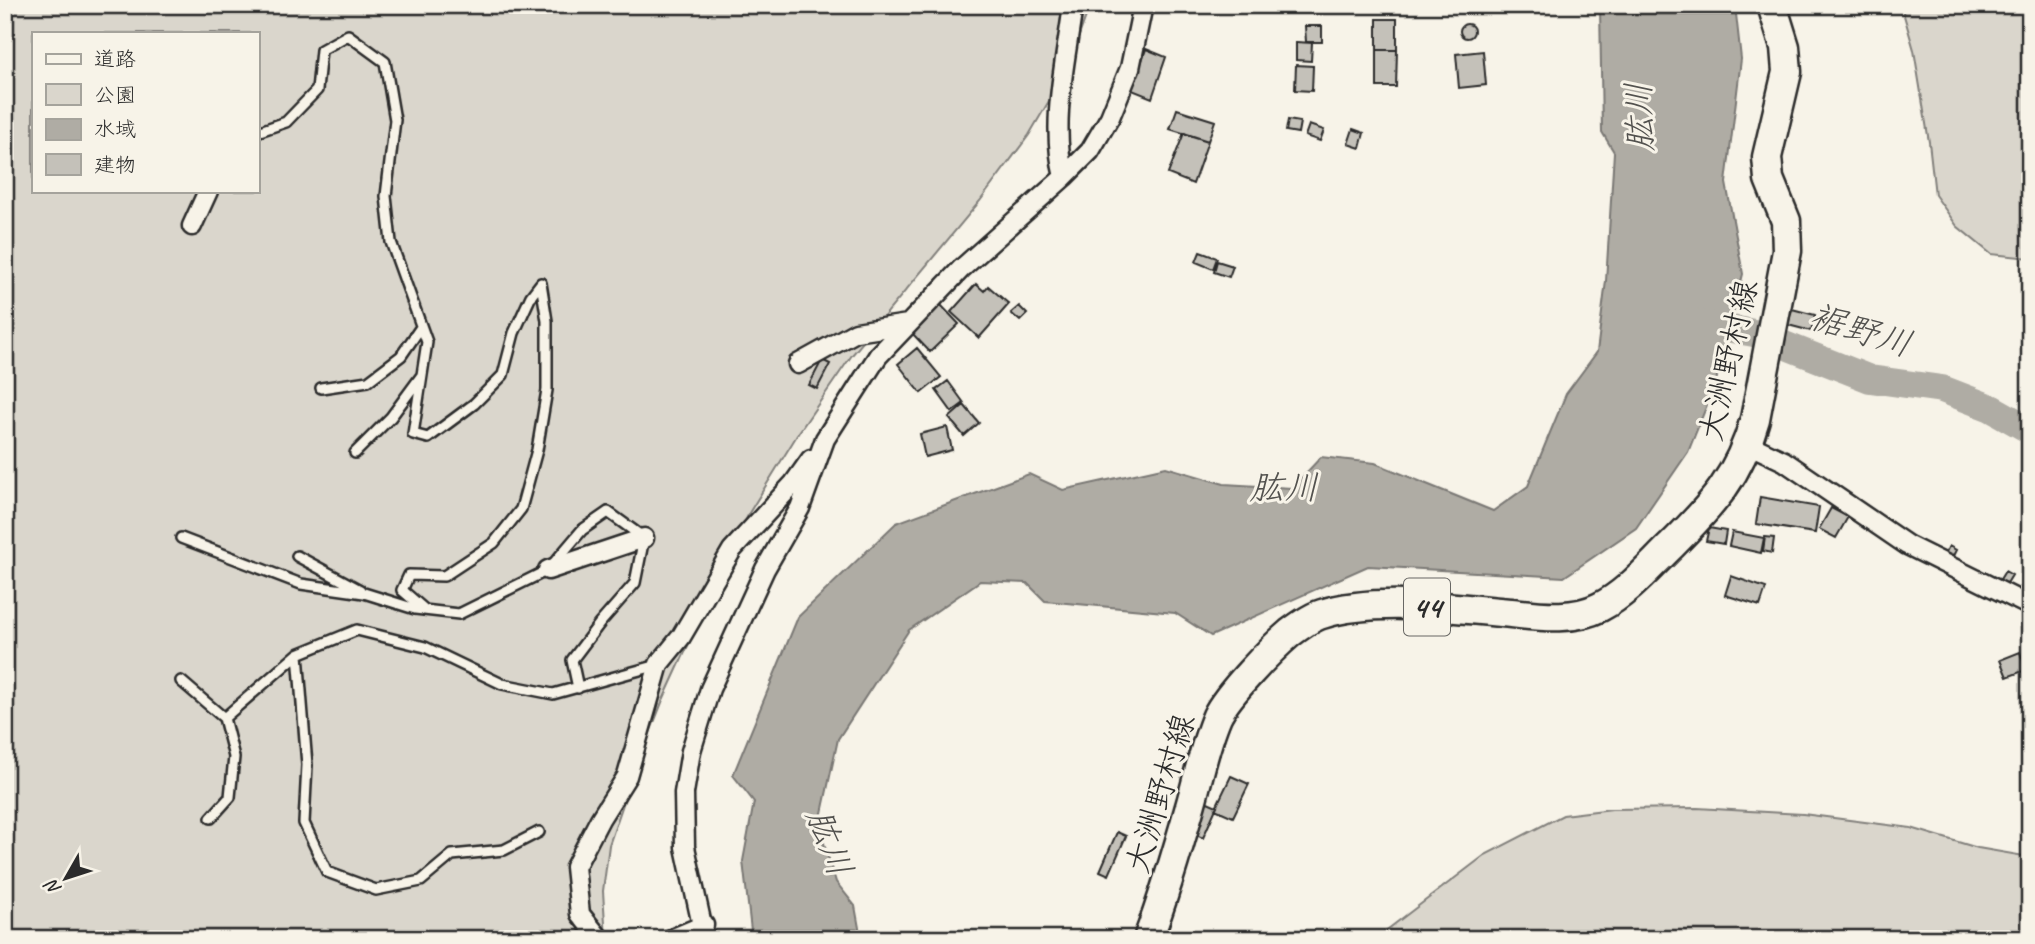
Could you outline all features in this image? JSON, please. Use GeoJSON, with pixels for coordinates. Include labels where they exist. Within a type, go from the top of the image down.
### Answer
{"type":"FeatureCollection","features":[{"type":"Feature","properties":{"kind":"main road","name":"大洲野村線"},"geometry":{"type":"LineString","coordinates":[[1148,939],[1168,888],[1207,743],[1218,714],[1236,688],[1290,633],[1320,615],[1366,606],[1444,607],[1549,617],[1575,615],[1599,608],[1627,589],[1716,499],[1733,475],[1748,444],[1775,323],[1787,251],[1786,221],[1769,179],[1767,157],[1787,72],[1785,47],[1772,5]]}},
{"type":"Feature","properties":{"kind":"street"},"geometry":{"type":"LineString","coordinates":[[1064,177],[1059,155],[1059,120],[1073,5]]}},
{"type":"Feature","properties":{"kind":"street"},"geometry":{"type":"LineString","coordinates":[[600,939],[580,914],[575,867],[600,819],[627,776],[660,664],[681,637],[732,550],[794,483],[878,356],[961,269],[1090,151],[1110,117],[1130,68],[1143,5]]}},
{"type":"Feature","properties":{"kind":"street"},"geometry":{"type":"LineString","coordinates":[[192,226],[208,192]]}},
{"type":"Feature","properties":{"kind":"street"},"geometry":{"type":"LineString","coordinates":[[798,364],[856,332],[908,324]]}},
{"type":"Feature","properties":{"kind":"street"},"geometry":{"type":"LineString","coordinates":[[671,939],[705,932],[685,847],[684,793],[691,751],[710,690],[765,569],[800,508],[825,439]]}},
{"type":"Feature","properties":{"kind":"street"},"geometry":{"type":"LineString","coordinates":[[1748,444],[1784,461],[1907,545],[2030,606]]}},
{"type":"Feature","properties":{"kind":"street"},"geometry":{"type":"LineString","coordinates":[[548,570],[644,538]]}},
{"type":"Feature","properties":{"kind":"lane"},"geometry":{"type":"LineString","coordinates":[[259,131],[286,122],[317,90],[321,50],[348,34],[385,62],[395,120],[386,197],[391,242],[427,342],[413,434],[428,438],[474,404],[503,376],[514,333],[531,296],[541,284],[547,320],[547,390],[537,450],[522,509],[494,543],[444,576],[409,575],[402,590],[425,610]]}},
{"type":"Feature","properties":{"kind":"lane"},"geometry":{"type":"LineString","coordinates":[[321,388],[368,381],[401,356],[421,327]]}},
{"type":"Feature","properties":{"kind":"lane"},"geometry":{"type":"LineString","coordinates":[[355,453],[391,417],[423,374]]}},
{"type":"Feature","properties":{"kind":"lane"},"geometry":{"type":"LineString","coordinates":[[181,538],[301,584],[364,593],[425,610],[460,614],[548,570],[582,530],[608,512],[644,538],[635,583],[572,660],[578,688]]}},
{"type":"Feature","properties":{"kind":"lane"},"geometry":{"type":"LineString","coordinates":[[297,556],[364,593]]}},
{"type":"Feature","properties":{"kind":"lane"},"geometry":{"type":"LineString","coordinates":[[224,718],[298,654],[357,630],[425,647],[502,684],[554,694],[660,664]]}},
{"type":"Feature","properties":{"kind":"lane"},"geometry":{"type":"LineString","coordinates":[[298,654],[307,765],[304,822],[327,872],[376,890],[421,881],[452,855],[504,850],[539,832]]}},
{"type":"Feature","properties":{"kind":"lane"},"geometry":{"type":"LineString","coordinates":[[181,681],[224,718],[234,757],[230,797],[211,818]]}},
{"type":"Feature","properties":{"kind":"green space"},"geometry":{"type":"Polygon","coordinates":[[[5,5],[1090,5],[1066,72],[1029,135],[980,201],[852,355],[799,432],[749,513],[663,700],[609,845],[603,891],[606,939],[5,939],[5,5]]]}},
{"type":"Feature","properties":{"kind":"green space"},"geometry":{"type":"Polygon","coordinates":[[[1901,5],[2030,5],[2030,258],[1991,254],[1957,226],[1935,195],[1914,50],[1901,5]]]}},
{"type":"Feature","properties":{"kind":"green space"},"geometry":{"type":"Polygon","coordinates":[[[1697,808],[1803,814],[1911,828],[1978,848],[2030,857],[2030,939],[1375,939],[1485,855],[1563,815],[1612,809],[1697,808]]]}},
{"type":"Feature","properties":{"kind":"water","name":"肱川"},"geometry":{"type":"Polygon","coordinates":[[[1600,5],[1735,5],[1741,59],[1726,183],[1743,274],[1715,385],[1688,452],[1636,528],[1564,577],[1368,566],[1211,636],[1175,613],[1045,601],[1027,583],[980,581],[909,630],[838,739],[819,827],[836,882],[855,906],[861,939],[752,939],[743,861],[754,802],[733,775],[798,617],[896,523],[1029,474],[1063,490],[1166,467],[1224,484],[1292,488],[1321,457],[1375,463],[1493,511],[1528,486],[1566,394],[1597,352],[1606,281],[1614,152],[1602,132],[1600,5]]]}},
{"type":"Feature","properties":{"kind":"building"},"geometry":{"type":"Polygon","coordinates":[[[1377,19],[1397,19],[1397,50],[1377,50],[1377,19]]]}},
{"type":"Feature","properties":{"kind":"building"},"geometry":{"type":"Polygon","coordinates":[[[1467,24],[1472,26],[1472,36],[1467,38],[1462,36],[1460,31],[1462,26],[1467,24]]]}},
{"type":"Feature","properties":{"kind":"building"},"geometry":{"type":"Polygon","coordinates":[[[1305,26],[1322,26],[1322,42],[1306,42],[1305,26]]]}},
{"type":"Feature","properties":{"kind":"building"},"geometry":{"type":"Polygon","coordinates":[[[1296,42],[1312,43],[1311,61],[1296,60],[1296,42]]]}},
{"type":"Feature","properties":{"kind":"building"},"geometry":{"type":"Polygon","coordinates":[[[1146,49],[1166,57],[1152,98],[1132,90],[1146,49]]]}},
{"type":"Feature","properties":{"kind":"building"},"geometry":{"type":"Polygon","coordinates":[[[1377,50],[1397,50],[1396,87],[1377,87],[1377,50]]]}},
{"type":"Feature","properties":{"kind":"building"},"geometry":{"type":"Polygon","coordinates":[[[1483,51],[1486,85],[1459,88],[1456,54],[1483,51]]]}},
{"type":"Feature","properties":{"kind":"building"},"geometry":{"type":"Polygon","coordinates":[[[1296,65],[1313,66],[1312,91],[1295,90],[1296,65]]]}},
{"type":"Feature","properties":{"kind":"building"},"geometry":{"type":"Polygon","coordinates":[[[1177,109],[1215,121],[1208,141],[1170,129],[1177,109]]]}},
{"type":"Feature","properties":{"kind":"building"},"geometry":{"type":"Polygon","coordinates":[[[1288,120],[1300,122],[1298,133],[1286,131],[1288,120]]]}},
{"type":"Feature","properties":{"kind":"building"},"geometry":{"type":"Polygon","coordinates":[[[1309,125],[1324,130],[1320,141],[1305,136],[1309,125]]]}},
{"type":"Feature","properties":{"kind":"building"},"geometry":{"type":"Polygon","coordinates":[[[1353,129],[1364,133],[1360,148],[1348,144],[1353,129]]]}},
{"type":"Feature","properties":{"kind":"building"},"geometry":{"type":"Polygon","coordinates":[[[1184,133],[1208,141],[1193,184],[1168,174],[1184,133]]]}},
{"type":"Feature","properties":{"kind":"building"},"geometry":{"type":"Polygon","coordinates":[[[1200,252],[1217,258],[1213,269],[1196,262],[1200,252]]]}},
{"type":"Feature","properties":{"kind":"building"},"geometry":{"type":"Polygon","coordinates":[[[1217,261],[1233,266],[1229,277],[1214,272],[1217,261]]]}},
{"type":"Feature","properties":{"kind":"building"},"geometry":{"type":"Polygon","coordinates":[[[976,284],[984,291],[988,286],[1009,304],[979,338],[951,312],[976,284]]]}},
{"type":"Feature","properties":{"kind":"building"},"geometry":{"type":"Polygon","coordinates":[[[939,303],[959,324],[930,352],[910,331],[939,303]]]}},
{"type":"Feature","properties":{"kind":"building"},"geometry":{"type":"Polygon","coordinates":[[[1019,306],[1027,314],[1020,321],[1011,313],[1019,306]]]}},
{"type":"Feature","properties":{"kind":"building"},"geometry":{"type":"Polygon","coordinates":[[[1792,309],[1815,315],[1811,331],[1788,325],[1792,309]]]}},
{"type":"Feature","properties":{"kind":"building"},"geometry":{"type":"Polygon","coordinates":[[[917,348],[941,377],[921,393],[898,364],[917,348]]]}},
{"type":"Feature","properties":{"kind":"building"},"geometry":{"type":"Polygon","coordinates":[[[822,360],[830,364],[817,389],[809,385],[822,360]]]}},
{"type":"Feature","properties":{"kind":"building"},"geometry":{"type":"Polygon","coordinates":[[[948,381],[964,403],[952,412],[936,390],[948,381]]]}},
{"type":"Feature","properties":{"kind":"building"},"geometry":{"type":"Polygon","coordinates":[[[964,405],[979,423],[964,436],[949,418],[964,405]]]}},
{"type":"Feature","properties":{"kind":"building"},"geometry":{"type":"Polygon","coordinates":[[[947,427],[952,450],[925,457],[920,434],[947,427]]]}},
{"type":"Feature","properties":{"kind":"building"},"geometry":{"type":"Polygon","coordinates":[[[1760,497],[1819,507],[1815,533],[1756,524],[1760,497]]]}},
{"type":"Feature","properties":{"kind":"building"},"geometry":{"type":"Polygon","coordinates":[[[1831,508],[1848,517],[1836,538],[1819,529],[1831,508]]]}},
{"type":"Feature","properties":{"kind":"building"},"geometry":{"type":"Polygon","coordinates":[[[1709,528],[1726,531],[1724,544],[1706,541],[1709,528]]]}},
{"type":"Feature","properties":{"kind":"building"},"geometry":{"type":"Polygon","coordinates":[[[1732,532],[1764,538],[1761,553],[1729,546],[1732,532]]]}},
{"type":"Feature","properties":{"kind":"building"},"geometry":{"type":"Polygon","coordinates":[[[1765,537],[1774,538],[1772,553],[1763,551],[1765,537]]]}},
{"type":"Feature","properties":{"kind":"building"},"geometry":{"type":"Polygon","coordinates":[[[1949,546],[1956,550],[1951,560],[1944,556],[1949,546]]]}},
{"type":"Feature","properties":{"kind":"building"},"geometry":{"type":"Polygon","coordinates":[[[2005,571],[2012,575],[2006,585],[1999,581],[2005,571]]]}},
{"type":"Feature","properties":{"kind":"building"},"geometry":{"type":"Polygon","coordinates":[[[1731,576],[1766,588],[1760,606],[1725,595],[1731,576]]]}},
{"type":"Feature","properties":{"kind":"building"},"geometry":{"type":"Polygon","coordinates":[[[2020,652],[2026,670],[2007,677],[2000,660],[2020,652]]]}},
{"type":"Feature","properties":{"kind":"building"},"geometry":{"type":"Polygon","coordinates":[[[1231,776],[1249,784],[1233,817],[1215,809],[1231,776]]]}},
{"type":"Feature","properties":{"kind":"building"},"geometry":{"type":"Polygon","coordinates":[[[1203,800],[1217,806],[1203,838],[1189,832],[1203,800]]]}},
{"type":"Feature","properties":{"kind":"building"},"geometry":{"type":"Polygon","coordinates":[[[1117,832],[1126,836],[1109,875],[1100,871],[1117,832]]]}},
{"type":"Feature","properties":{"kind":"waterway","name":"裾野川"},"geometry":{"type":"LineString","coordinates":[[1692,322],[1754,333],[1870,379],[1942,389],[1991,408],[2030,430]]}}]}
